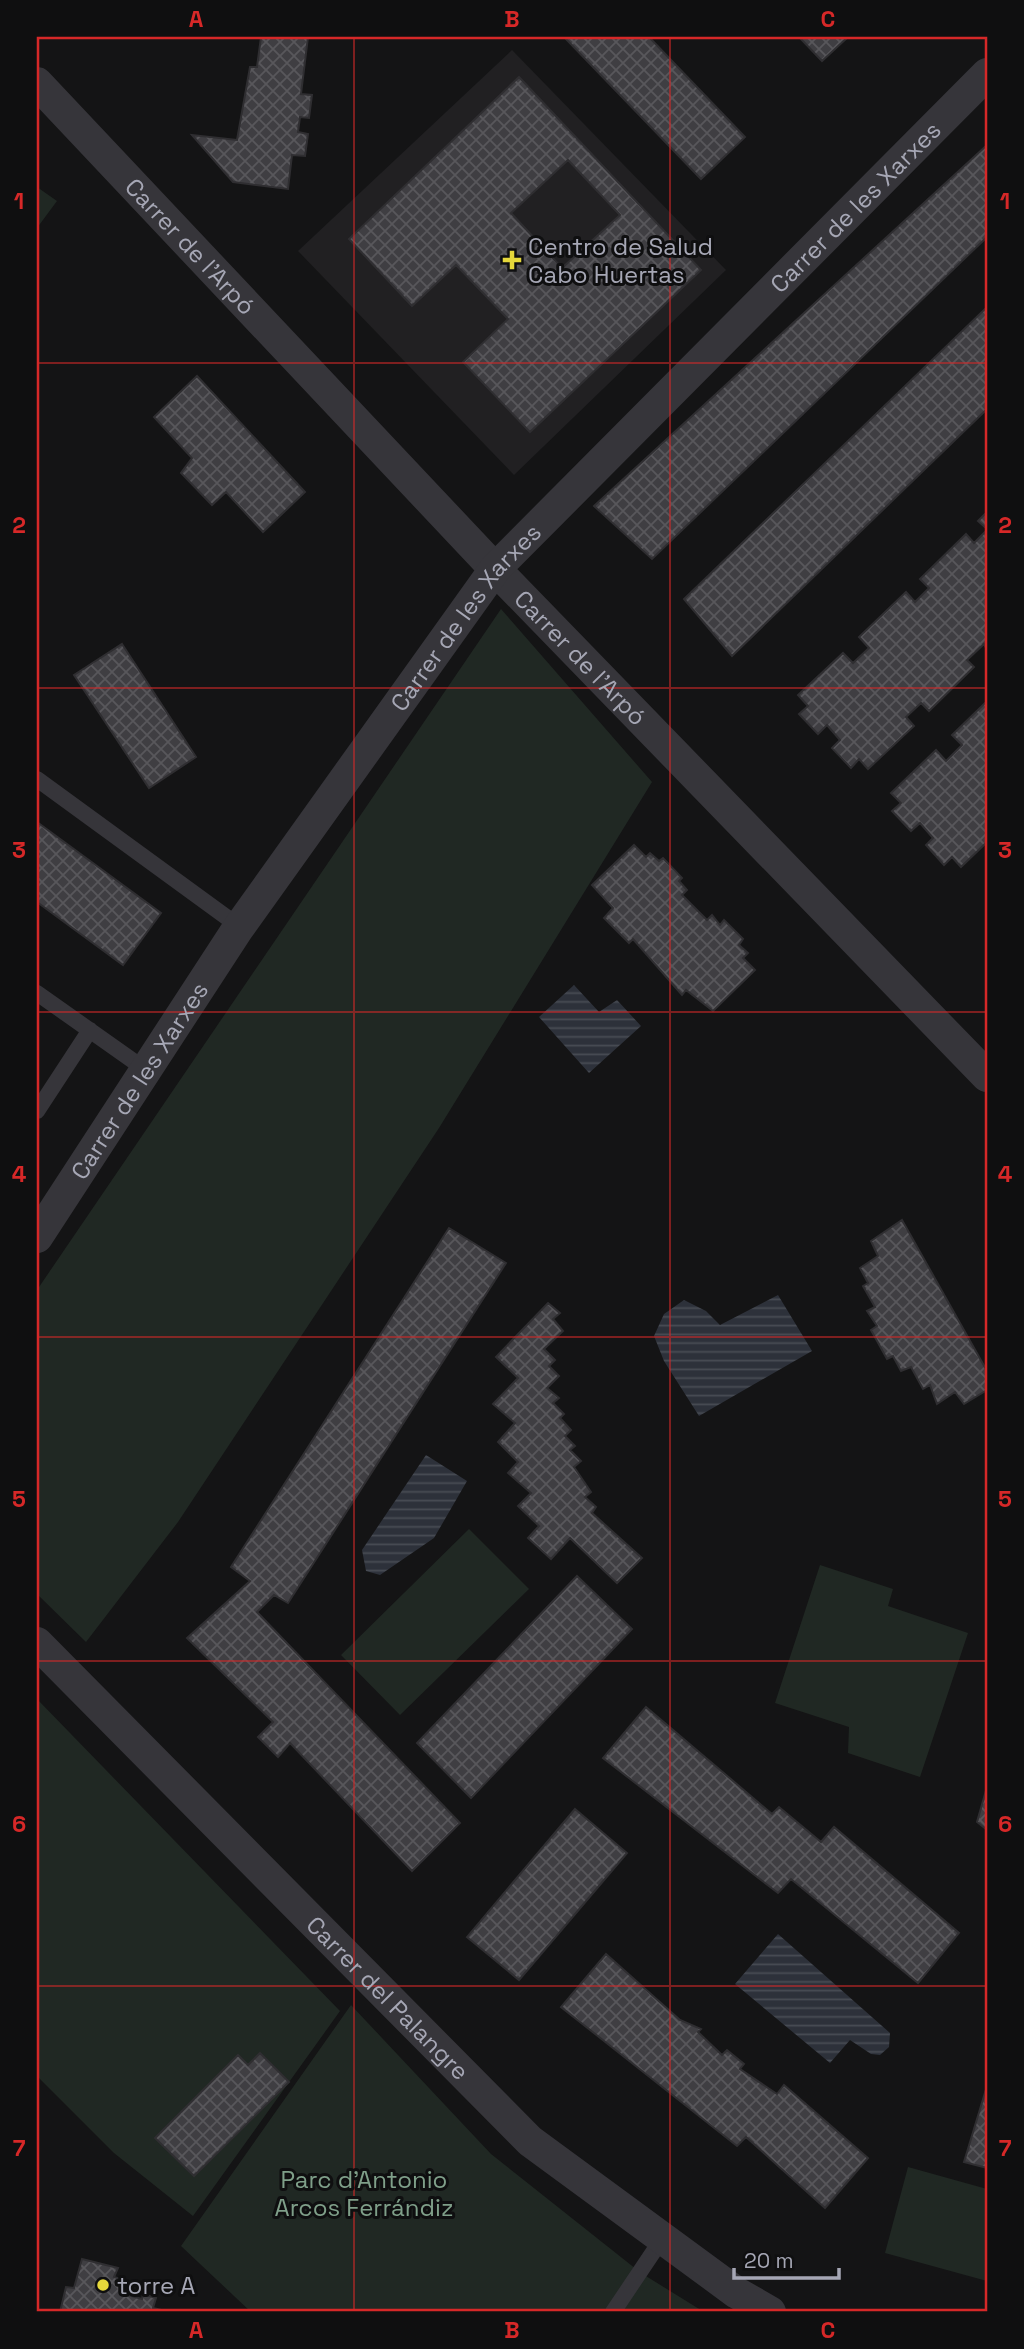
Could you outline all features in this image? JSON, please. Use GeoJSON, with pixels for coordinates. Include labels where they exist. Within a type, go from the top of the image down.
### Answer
{"type":"FeatureCollection","features":[{"type":"Feature","properties":{"kind":"street","name":"Carrer de les Xarxes"},"geometry":{"type":"LineString","coordinates":[[37,1237],[240,927],[495,569],[987,74]]}},
{"type":"Feature","properties":{"kind":"street","name":"Carrer de l'Arpó"},"geometry":{"type":"LineString","coordinates":[[37,83],[495,569],[987,1076]]}},
{"type":"Feature","properties":{"kind":"street","name":"Carrer del Palangre"},"geometry":{"type":"LineString","coordinates":[[37,1643],[530,2141],[737,2293],[770,2312]]}},
{"type":"Feature","properties":{"kind":"lane"},"geometry":{"type":"LineString","coordinates":[[37,779],[240,927]]}},
{"type":"Feature","properties":{"kind":"lane"},"geometry":{"type":"LineString","coordinates":[[37,993],[146,1070]]}},
{"type":"Feature","properties":{"kind":"lane"},"geometry":{"type":"LineString","coordinates":[[37,1111],[90,1030]]}},
{"type":"Feature","properties":{"kind":"lane"},"geometry":{"type":"LineString","coordinates":[[613,2312],[662,2239]]}},
{"type":"Feature","properties":{"kind":"shaded area","name":"Centro de Salud Cabo Huertas"},"geometry":{"type":"Polygon","coordinates":[[[512,50],[726,270],[514,475],[298,251],[512,50]]]}},
{"type":"Feature","properties":{"kind":"shaded area"},"geometry":{"type":"Polygon","coordinates":[[[574,985],[599,1012],[617,1000],[641,1026],[589,1073],[539,1017],[574,985]]]}},
{"type":"Feature","properties":{"kind":"shaded area"},"geometry":{"type":"Polygon","coordinates":[[[778,1295],[812,1351],[699,1416],[664,1361],[654,1336],[664,1314],[684,1300],[706,1311],[720,1325],[778,1295]]]}},
{"type":"Feature","properties":{"kind":"shaded area"},"geometry":{"type":"Polygon","coordinates":[[[426,1455],[467,1481],[434,1538],[380,1575],[366,1571],[362,1550],[426,1455]]]}},
{"type":"Feature","properties":{"kind":"shaded area"},"geometry":{"type":"Polygon","coordinates":[[[778,1934],[890,2033],[889,2047],[880,2055],[871,2054],[850,2040],[830,2063],[735,1984],[778,1934]]]}},
{"type":"Feature","properties":{"kind":"green space"},"geometry":{"type":"Polygon","coordinates":[[[37,187],[57,201],[37,228],[37,187]]]}},
{"type":"Feature","properties":{"kind":"green space"},"geometry":{"type":"Polygon","coordinates":[[[501,609],[652,782],[439,1128],[178,1522],[86,1642],[37,1594],[37,1290],[501,609]]]}},
{"type":"Feature","properties":{"kind":"green space"},"geometry":{"type":"Polygon","coordinates":[[[469,1529],[529,1589],[400,1715],[341,1655],[469,1529]]]}},
{"type":"Feature","properties":{"kind":"green space"},"geometry":{"type":"Polygon","coordinates":[[[820,1565],[893,1589],[888,1606],[968,1633],[920,1777],[848,1753],[849,1727],[775,1703],[820,1565]]]}},
{"type":"Feature","properties":{"kind":"green space"},"geometry":{"type":"Polygon","coordinates":[[[37,1699],[340,2011],[193,2216],[114,2153],[37,2076],[37,1699]]]}},
{"type":"Feature","properties":{"kind":"green space","name":"Parc d'Antonio Arcos Ferrándiz"},"geometry":{"type":"Polygon","coordinates":[[[351,2005],[491,2154],[641,2273],[704,2312],[251,2312],[181,2246],[351,2005]]]}},
{"type":"Feature","properties":{"kind":"green space"},"geometry":{"type":"Polygon","coordinates":[[[908,2167],[987,2189],[987,2281],[885,2253],[908,2167]]]}},
{"type":"Feature","properties":{"kind":"building"},"geometry":{"type":"Polygon","coordinates":[[[261,37],[308,37],[301,94],[312,95],[309,118],[300,117],[298,132],[308,134],[305,156],[292,155],[288,189],[233,182],[192,135],[237,140],[250,67],[257,67],[261,37]]]}},
{"type":"Feature","properties":{"kind":"building"},"geometry":{"type":"Polygon","coordinates":[[[564,37],[649,37],[745,137],[701,179],[564,37]]]}},
{"type":"Feature","properties":{"kind":"building"},"geometry":{"type":"Polygon","coordinates":[[[799,37],[848,37],[822,61],[799,37]]]}},
{"type":"Feature","properties":{"kind":"building"},"geometry":{"type":"Polygon","coordinates":[[[519,77],[701,270],[530,432],[463,362],[508,319],[456,265],[412,306],[349,239],[519,77]],[[568,160],[511,213],[562,268],[620,215],[568,160]]]}},
{"type":"Feature","properties":{"kind":"building"},"geometry":{"type":"Polygon","coordinates":[[[987,145],[987,237],[652,559],[594,506],[987,145]]]}},
{"type":"Feature","properties":{"kind":"building"},"geometry":{"type":"Polygon","coordinates":[[[987,307],[987,409],[732,656],[684,599],[987,307]]]}},
{"type":"Feature","properties":{"kind":"building"},"geometry":{"type":"Polygon","coordinates":[[[197,376],[305,492],[263,532],[226,492],[212,505],[181,473],[192,458],[154,417],[197,376]]]}},
{"type":"Feature","properties":{"kind":"building"},"geometry":{"type":"Polygon","coordinates":[[[987,512],[987,529],[978,521],[987,512]]]}},
{"type":"Feature","properties":{"kind":"building"},"geometry":{"type":"Polygon","coordinates":[[[987,530],[987,650],[984,644],[967,660],[974,667],[929,711],[921,703],[906,717],[914,726],[868,769],[859,759],[851,768],[832,748],[840,740],[827,725],[818,734],[799,714],[808,706],[798,695],[843,653],[853,663],[869,648],[859,637],[906,592],[915,602],[929,588],[920,579],[966,534],[974,543],[987,530]]]}},
{"type":"Feature","properties":{"kind":"building"},"geometry":{"type":"Polygon","coordinates":[[[122,644],[196,757],[149,788],[74,675],[122,644]]]}},
{"type":"Feature","properties":{"kind":"building"},"geometry":{"type":"Polygon","coordinates":[[[987,701],[987,842],[961,867],[952,857],[944,865],[926,845],[933,838],[920,823],[911,831],[892,811],[901,803],[891,793],[936,750],[946,761],[962,745],[952,735],[987,701]]]}},
{"type":"Feature","properties":{"kind":"building"},"geometry":{"type":"Polygon","coordinates":[[[37,822],[161,913],[123,965],[37,902],[37,822]]]}},
{"type":"Feature","properties":{"kind":"building"},"geometry":{"type":"Polygon","coordinates":[[[634,845],[646,857],[650,853],[659,861],[663,858],[682,878],[679,881],[687,890],[682,895],[707,920],[712,915],[720,925],[724,920],[743,939],[739,945],[748,953],[743,958],[755,970],[713,1011],[686,990],[682,995],[633,939],[629,943],[604,918],[613,908],[592,885],[634,845]]]}},
{"type":"Feature","properties":{"kind":"building"},"geometry":{"type":"Polygon","coordinates":[[[902,1220],[987,1371],[987,1390],[964,1404],[955,1392],[937,1404],[930,1385],[923,1389],[911,1367],[901,1371],[893,1356],[887,1359],[871,1330],[877,1326],[867,1311],[875,1307],[863,1286],[868,1283],[860,1268],[878,1256],[871,1241],[902,1220]]]}},
{"type":"Feature","properties":{"kind":"building"},"geometry":{"type":"Polygon","coordinates":[[[449,1228],[506,1263],[288,1603],[274,1595],[257,1612],[460,1823],[412,1871],[290,1743],[278,1757],[258,1737],[273,1722],[187,1638],[250,1581],[231,1567],[449,1228]]]}},
{"type":"Feature","properties":{"kind":"building"},"geometry":{"type":"Polygon","coordinates":[[[548,1303],[560,1313],[553,1319],[563,1331],[544,1349],[555,1360],[549,1366],[559,1376],[547,1388],[559,1398],[553,1403],[564,1414],[560,1418],[571,1430],[565,1436],[575,1446],[570,1450],[581,1461],[574,1467],[591,1492],[585,1497],[596,1507],[592,1513],[642,1558],[617,1583],[570,1538],[551,1559],[528,1538],[539,1526],[518,1506],[531,1493],[508,1473],[518,1462],[498,1442],[515,1423],[493,1404],[518,1378],[496,1357],[548,1303]]]}},
{"type":"Feature","properties":{"kind":"building"},"geometry":{"type":"Polygon","coordinates":[[[577,1576],[632,1629],[471,1798],[417,1743],[577,1576]]]}},
{"type":"Feature","properties":{"kind":"building"},"geometry":{"type":"Polygon","coordinates":[[[646,1707],[772,1814],[779,1807],[821,1842],[834,1827],[959,1933],[918,1983],[791,1879],[778,1893],[603,1758],[646,1707]]]}},
{"type":"Feature","properties":{"kind":"building"},"geometry":{"type":"Polygon","coordinates":[[[987,1787],[987,1830],[977,1822],[987,1787]]]}},
{"type":"Feature","properties":{"kind":"building"},"geometry":{"type":"Polygon","coordinates":[[[575,1809],[627,1853],[519,1980],[467,1937],[575,1809]]]}},
{"type":"Feature","properties":{"kind":"building"},"geometry":{"type":"Polygon","coordinates":[[[606,1954],[680,2020],[701,2029],[698,2032],[722,2055],[727,2050],[744,2064],[740,2069],[777,2094],[784,2085],[868,2158],[825,2208],[746,2137],[737,2146],[561,2007],[606,1954]]]}},
{"type":"Feature","properties":{"kind":"building"},"geometry":{"type":"Polygon","coordinates":[[[260,2053],[289,2082],[194,2176],[155,2138],[238,2055],[248,2065],[260,2053]]]}},
{"type":"Feature","properties":{"kind":"building"},"geometry":{"type":"Polygon","coordinates":[[[987,2086],[987,2168],[964,2162],[987,2086]]]}},
{"type":"Feature","properties":{"kind":"building","name":"torre A"},"geometry":{"type":"Polygon","coordinates":[[[82,2259],[118,2268],[114,2277],[133,2283],[128,2295],[142,2299],[143,2294],[156,2298],[153,2308],[170,2312],[60,2312],[66,2287],[74,2288],[82,2259]]]}},
{"type":"Feature","properties":{"kind":"place","name":"Centro de Salud Cabo Huertas"},"geometry":{"type":"Point","coordinates":[512,260]}},
{"type":"Feature","properties":{"kind":"place","name":"torre A"},"geometry":{"type":"Point","coordinates":[103,2285]}}]}
